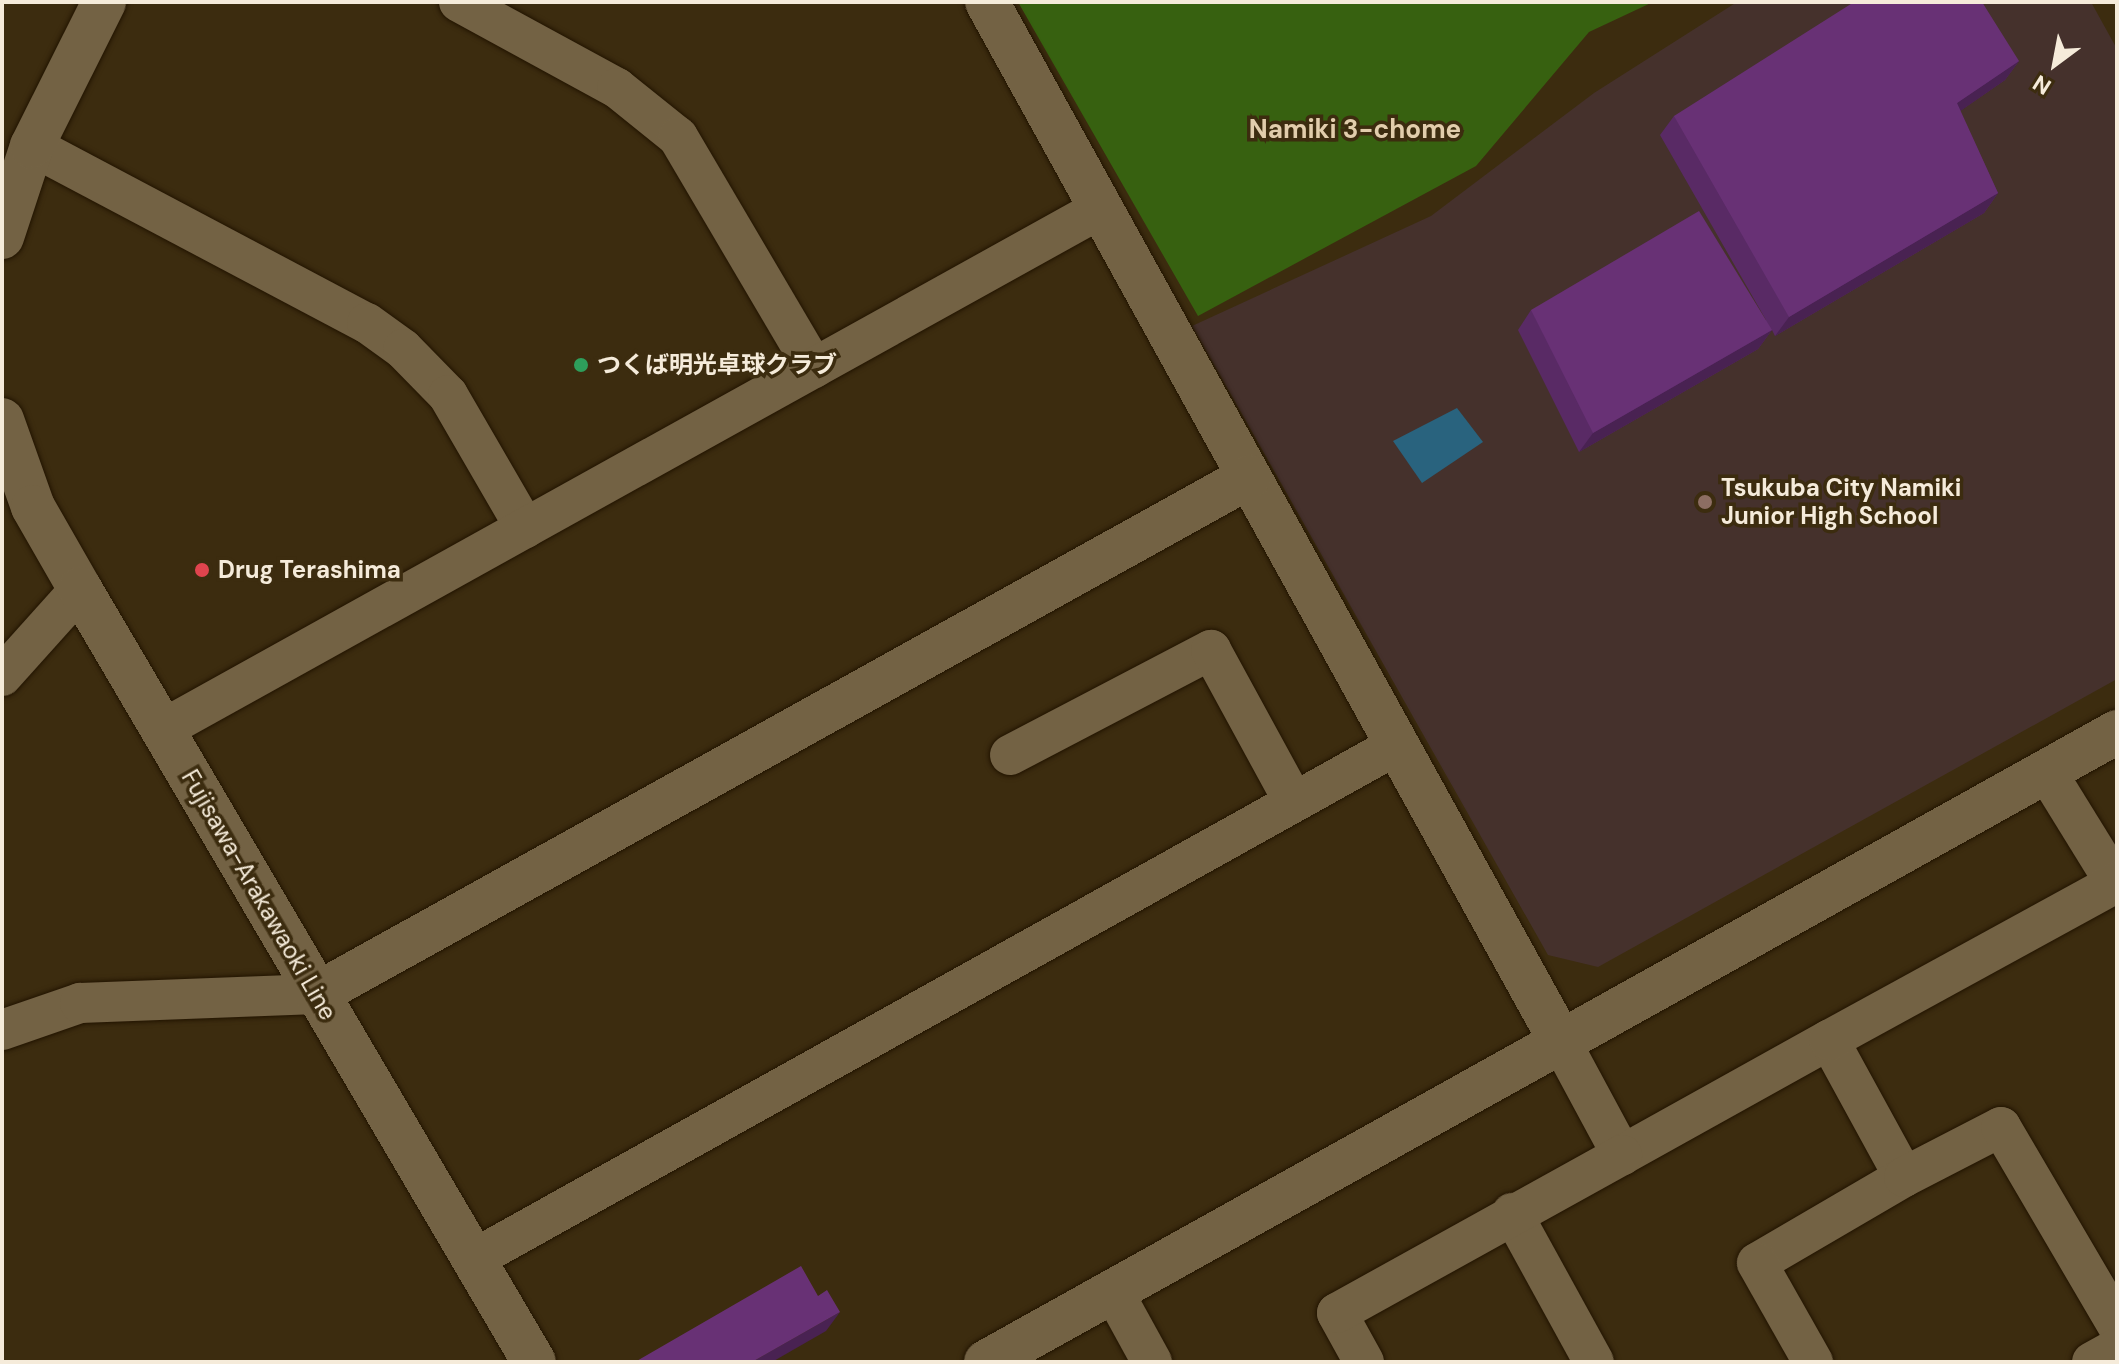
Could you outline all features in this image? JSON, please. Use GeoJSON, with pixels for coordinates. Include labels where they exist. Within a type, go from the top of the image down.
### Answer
{"type":"FeatureCollection","features":[{"type":"Feature","properties":{"kind":"street"},"geometry":{"type":"LineString","coordinates":[[2,237],[32,146],[104,2]]}},
{"type":"Feature","properties":{"kind":"street"},"geometry":{"type":"LineString","coordinates":[[459,2],[617,88],[678,137],[814,368]]}},
{"type":"Feature","properties":{"kind":"street"},"geometry":{"type":"LineString","coordinates":[[987,2],[1622,1155]]}},
{"type":"Feature","properties":{"kind":"street"},"geometry":{"type":"LineString","coordinates":[[32,146],[367,323],[403,349],[448,395],[525,528]]}},
{"type":"Feature","properties":{"kind":"street"},"geometry":{"type":"LineString","coordinates":[[163,729],[1100,209]]}},
{"type":"Feature","properties":{"kind":"street","name":"Fujisawa-Arakawaoki Line"},"geometry":{"type":"LineString","coordinates":[[2,420],[33,507],[534,1362]]}},
{"type":"Feature","properties":{"kind":"street"},"geometry":{"type":"LineString","coordinates":[[2,1030],[80,1003],[317,994],[1249,477]]}},
{"type":"Feature","properties":{"kind":"street"},"geometry":{"type":"LineString","coordinates":[[2,676],[80,589]]}},
{"type":"Feature","properties":{"kind":"street"},"geometry":{"type":"LineString","coordinates":[[1010,755],[1211,650],[1294,802]]}},
{"type":"Feature","properties":{"kind":"street"},"geometry":{"type":"LineString","coordinates":[[986,1362],[2117,732]]}},
{"type":"Feature","properties":{"kind":"street"},"geometry":{"type":"LineString","coordinates":[[472,1260],[1397,745]]}},
{"type":"Feature","properties":{"kind":"street"},"geometry":{"type":"LineString","coordinates":[[1364,1362],[1337,1313],[1512,1213],[2116,884],[2046,771]]}},
{"type":"Feature","properties":{"kind":"street"},"geometry":{"type":"LineString","coordinates":[[1829,1040],[1904,1177]]}},
{"type":"Feature","properties":{"kind":"street"},"geometry":{"type":"LineString","coordinates":[[1813,1362],[1757,1263],[1904,1177],[2001,1127],[2117,1325]]}},
{"type":"Feature","properties":{"kind":"street"},"geometry":{"type":"LineString","coordinates":[[1512,1213],[1594,1362]]}},
{"type":"Feature","properties":{"kind":"street"},"geometry":{"type":"LineString","coordinates":[[1114,1293],[1152,1362]]}},
{"type":"Feature","properties":{"kind":"street"},"geometry":{"type":"LineString","coordinates":[[2092,1362],[2117,1348]]}},
{"type":"Feature","properties":{"kind":"shaded area","name":"Tsukuba City Namiki Junior High School"},"geometry":{"type":"Polygon","coordinates":[[[1737,2],[2091,2],[2117,49],[2117,679],[1598,967],[1548,955],[1192,326],[1431,216],[1594,93],[1737,2]]]}},
{"type":"Feature","properties":{"kind":"green space"},"geometry":{"type":"Polygon","coordinates":[[[1018,2],[1653,2],[1589,32],[1476,166],[1198,316],[1018,2]]]}},
{"type":"Feature","properties":{"kind":"water"},"geometry":{"type":"Polygon","coordinates":[[[1457,408],[1483,442],[1422,483],[1393,441],[1457,408]]]}},
{"type":"Feature","properties":{"kind":"building"},"geometry":{"type":"Polygon","coordinates":[[[1854,2],[1982,2],[2019,61],[1957,103],[1998,193],[1789,317],[1674,116],[1854,2]]]}},
{"type":"Feature","properties":{"kind":"building"},"geometry":{"type":"Polygon","coordinates":[[[1699,211],[1772,330],[1593,433],[1531,310],[1699,211]]]}},
{"type":"Feature","properties":{"kind":"building"},"geometry":{"type":"Polygon","coordinates":[[[801,1266],[818,1296],[827,1290],[840,1312],[752,1362],[635,1362],[801,1266]]]}},
{"type":"Feature","properties":{"kind":"place","name":"つくば明光卓球クラブ"},"geometry":{"type":"Point","coordinates":[581,365]}},
{"type":"Feature","properties":{"kind":"place","name":"Tsukuba City Namiki Junior High School"},"geometry":{"type":"Point","coordinates":[1705,502]}},
{"type":"Feature","properties":{"kind":"place","name":"Drug Terashima"},"geometry":{"type":"Point","coordinates":[202,570]}},
{"type":"Feature","properties":{"kind":"district","name":"Namiki 3-chome"},"geometry":{"type":"Point","coordinates":[1355,130]}}]}
